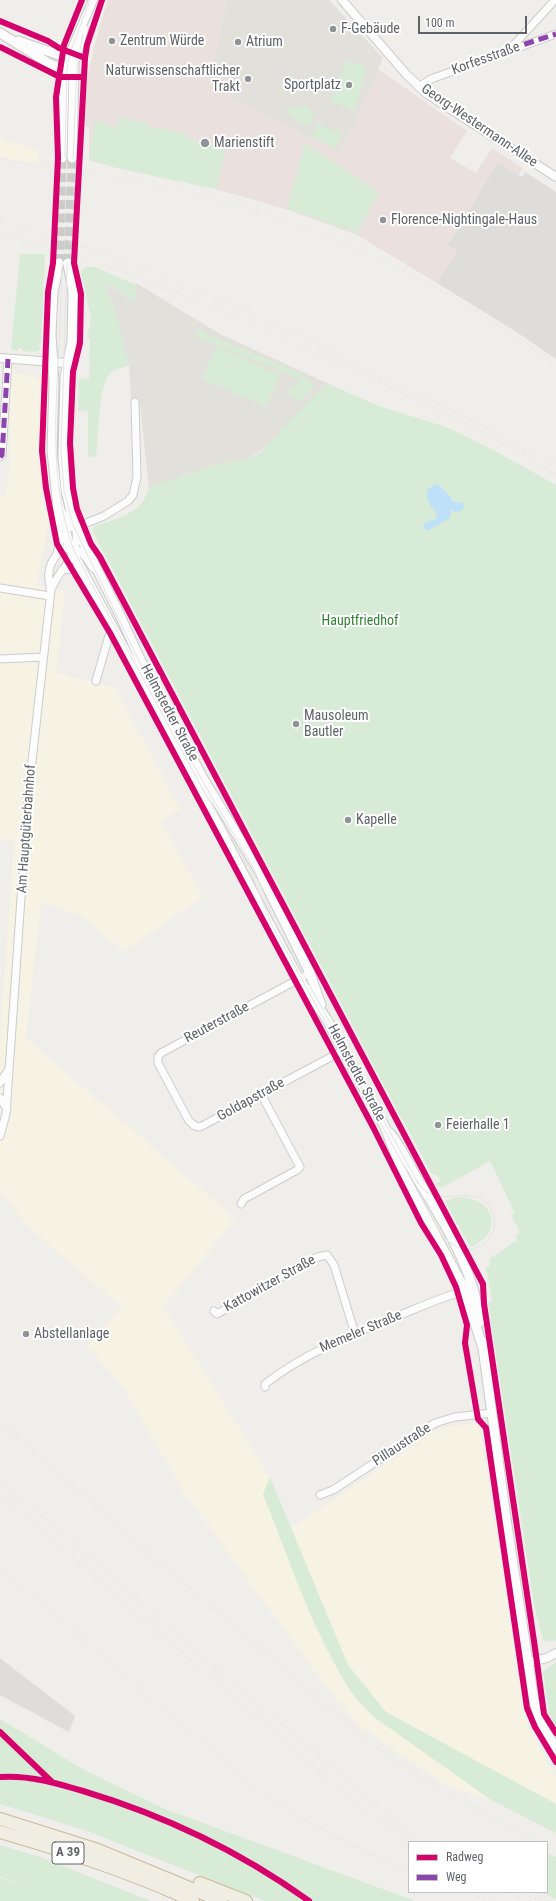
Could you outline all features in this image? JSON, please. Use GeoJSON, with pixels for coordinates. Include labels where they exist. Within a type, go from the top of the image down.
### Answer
{"type":"FeatureCollection","features":[{"type":"Feature","properties":{"kind":"highway","name":"A 39"},"geometry":{"type":"LineString","coordinates":[[0,1819],[98,1850],[221,1901]]}},
{"type":"Feature","properties":{"kind":"highway","name":"A 39"},"geometry":{"type":"LineString","coordinates":[[0,1832],[42,1844],[134,1876],[193,1901]]}},
{"type":"Feature","properties":{"kind":"highway"},"geometry":{"type":"LineString","coordinates":[[98,1850],[124,1854],[246,1901]]}},
{"type":"Feature","properties":{"kind":"highway"},"geometry":{"type":"LineString","coordinates":[[134,1876],[173,1901]]}},
{"type":"Feature","properties":{"kind":"main road"},"geometry":{"type":"LineString","coordinates":[[0,33],[50,64],[66,70]]}},
{"type":"Feature","properties":{"kind":"main road"},"geometry":{"type":"LineString","coordinates":[[11,39],[71,61]]}},
{"type":"Feature","properties":{"kind":"main road"},"geometry":{"type":"LineString","coordinates":[[71,61],[67,158],[66,70],[71,61]]}},
{"type":"Feature","properties":{"kind":"main road","name":"Helmstedter Straße"},"geometry":{"type":"LineString","coordinates":[[59,263],[53,292],[52,363],[54,382],[52,451],[58,501],[73,551],[83,574],[202,792],[257,901],[299,978],[326,1018],[385,1127],[404,1176],[463,1288],[482,1345]]}},
{"type":"Feature","properties":{"kind":"main road","name":"Helmstedter Straße"},"geometry":{"type":"LineString","coordinates":[[68,263],[73,292],[72,342],[65,387],[63,466],[68,502],[76,528],[118,611],[140,659],[204,780],[252,860],[310,973],[326,1018]]}},
{"type":"Feature","properties":{"kind":"main road"},"geometry":{"type":"LineString","coordinates":[[257,901],[270,895]]}},
{"type":"Feature","properties":{"kind":"main road","name":"Helmstedter Straße"},"geometry":{"type":"LineString","coordinates":[[385,1127],[398,1143],[439,1213],[465,1267],[473,1289],[480,1322],[519,1609],[536,1711],[542,1725],[556,1749]]}},
{"type":"Feature","properties":{"kind":"main road"},"geometry":{"type":"LineString","coordinates":[[465,1267],[462,1274],[463,1288],[473,1302],[480,1322]]}},
{"type":"Feature","properties":{"kind":"street"},"geometry":{"type":"LineString","coordinates":[[71,61],[93,0]]}},
{"type":"Feature","properties":{"kind":"street","name":"Georg-Westermann-Allee"},"geometry":{"type":"LineString","coordinates":[[343,0],[418,87],[440,104],[556,178]]}},
{"type":"Feature","properties":{"kind":"street"},"geometry":{"type":"LineString","coordinates":[[510,49],[555,0]]}},
{"type":"Feature","properties":{"kind":"street","name":"Korfesstraße"},"geometry":{"type":"LineString","coordinates":[[418,87],[431,79],[510,49],[556,34]]}},
{"type":"Feature","properties":{"kind":"street"},"geometry":{"type":"LineString","coordinates":[[0,457],[2,455],[4,358],[52,363],[68,363]]}},
{"type":"Feature","properties":{"kind":"street"},"geometry":{"type":"LineString","coordinates":[[73,551],[76,528],[121,506],[133,495],[137,477],[135,402]]}},
{"type":"Feature","properties":{"kind":"street","name":"Helmstedter Straße"},"geometry":{"type":"LineString","coordinates":[[58,501],[70,526],[76,528]]}},
{"type":"Feature","properties":{"kind":"street","name":"Helmstedter Straße"},"geometry":{"type":"LineString","coordinates":[[57,555],[60,540],[56,511],[58,501]]}},
{"type":"Feature","properties":{"kind":"street"},"geometry":{"type":"LineString","coordinates":[[57,555],[62,549],[73,551],[99,574]]}},
{"type":"Feature","properties":{"kind":"street","name":"Am Hauptgüterbahnhof"},"geometry":{"type":"LineString","coordinates":[[50,593],[56,578],[73,551]]}},
{"type":"Feature","properties":{"kind":"street","name":"Am Hauptgüterbahnhof"},"geometry":{"type":"LineString","coordinates":[[0,1136],[7,1111],[28,797],[50,593],[49,572],[57,555]]}},
{"type":"Feature","properties":{"kind":"street"},"geometry":{"type":"LineString","coordinates":[[62,570],[74,569],[83,574]]}},
{"type":"Feature","properties":{"kind":"street"},"geometry":{"type":"LineString","coordinates":[[0,588],[50,593]]}},
{"type":"Feature","properties":{"kind":"street"},"geometry":{"type":"LineString","coordinates":[[96,681],[112,625]]}},
{"type":"Feature","properties":{"kind":"street"},"geometry":{"type":"LineString","coordinates":[[0,659],[44,657]]}},
{"type":"Feature","properties":{"kind":"street","name":"Reuterstraße"},"geometry":{"type":"LineString","coordinates":[[172,1090],[158,1063],[158,1057],[161,1053],[310,973]]}},
{"type":"Feature","properties":{"kind":"street","name":"Goldapstraße"},"geometry":{"type":"LineString","coordinates":[[172,1090],[189,1121],[195,1126],[200,1127],[344,1050]]}},
{"type":"Feature","properties":{"kind":"street","name":"Am Hauptgüterbahnhof"},"geometry":{"type":"LineString","coordinates":[[0,1083],[9,1068]]}},
{"type":"Feature","properties":{"kind":"street"},"geometry":{"type":"LineString","coordinates":[[241,1204],[244,1199],[297,1170],[300,1166],[262,1094]]}},
{"type":"Feature","properties":{"kind":"street"},"geometry":{"type":"LineString","coordinates":[[0,1098],[7,1111]]}},
{"type":"Feature","properties":{"kind":"street","name":"Kattowitzer Straße"},"geometry":{"type":"LineString","coordinates":[[214,1311],[217,1314],[314,1259],[327,1255],[334,1265],[355,1334]]}},
{"type":"Feature","properties":{"kind":"street","name":"Memeler Straße"},"geometry":{"type":"LineString","coordinates":[[265,1387],[265,1384],[275,1376],[299,1360],[355,1334],[463,1288]]}},
{"type":"Feature","properties":{"kind":"street","name":"Pillaustraße"},"geometry":{"type":"LineString","coordinates":[[320,1495],[333,1490],[435,1423],[455,1417],[492,1413]]}},
{"type":"Feature","properties":{"kind":"street"},"geometry":{"type":"LineString","coordinates":[[528,1662],[547,1658],[556,1653]]}},
{"type":"Feature","properties":{"kind":"shaded area","name":"Marienstift"},"geometry":{"type":"Polygon","coordinates":[[[108,0],[227,0],[212,66],[231,72],[233,99],[339,153],[358,118],[378,69],[467,131],[450,158],[476,173],[492,148],[523,168],[518,175],[498,162],[447,244],[458,251],[437,283],[357,235],[286,209],[216,189],[121,169],[89,160],[89,127],[85,127],[87,81],[95,43],[108,0]]]}},
{"type":"Feature","properties":{"kind":"shaded area"},"geometry":{"type":"Polygon","coordinates":[[[227,0],[329,0],[383,58],[358,118],[339,153],[233,99],[231,72],[212,66],[227,0]]]}},
{"type":"Feature","properties":{"kind":"shaded area"},"geometry":{"type":"Polygon","coordinates":[[[0,138],[39,150],[38,164],[0,157],[0,138]]]}},
{"type":"Feature","properties":{"kind":"shaded area"},"geometry":{"type":"Polygon","coordinates":[[[498,162],[522,177],[525,172],[556,192],[556,359],[515,331],[437,283],[457,251],[447,245],[498,162]]]}},
{"type":"Feature","properties":{"kind":"shaded area"},"geometry":{"type":"Polygon","coordinates":[[[136,283],[220,334],[327,383],[269,444],[248,459],[214,465],[149,488],[140,404],[131,400],[129,366],[116,314],[105,286],[108,284],[134,302],[136,283]]]}},
{"type":"Feature","properties":{"kind":"shaded area"},"geometry":{"type":"Polygon","coordinates":[[[10,372],[40,378],[42,380],[39,444],[40,475],[43,500],[49,520],[37,585],[65,590],[56,673],[116,688],[180,810],[161,821],[203,897],[123,952],[113,940],[109,943],[91,922],[78,915],[41,903],[26,1038],[221,1206],[234,1222],[163,1306],[270,1477],[263,1494],[316,1626],[345,1683],[374,1717],[491,1800],[449,1787],[359,1726],[328,1689],[184,1492],[125,1391],[87,1345],[122,1307],[29,1228],[0,1190],[0,1037],[14,842],[0,838],[0,496],[5,497],[9,475],[10,372]]]}},
{"type":"Feature","properties":{"kind":"shaded area"},"geometry":{"type":"Polygon","coordinates":[[[479,1422],[526,1722],[556,1778],[556,1804],[386,1712],[348,1665],[291,1528],[438,1429],[479,1422]]]}},
{"type":"Feature","properties":{"kind":"shaded area"},"geometry":{"type":"Polygon","coordinates":[[[0,1658],[75,1716],[69,1732],[0,1695],[0,1658]]]}},
{"type":"Feature","properties":{"kind":"green space","name":"Sportplatz"},"geometry":{"type":"Polygon","coordinates":[[[345,60],[367,67],[354,110],[331,102],[345,60]]]}},
{"type":"Feature","properties":{"kind":"green space"},"geometry":{"type":"Polygon","coordinates":[[[301,106],[308,107],[314,114],[310,125],[303,124],[287,113],[287,109],[301,106]]]}},
{"type":"Feature","properties":{"kind":"green space"},"geometry":{"type":"Polygon","coordinates":[[[119,117],[151,125],[150,128],[156,129],[157,127],[189,135],[189,139],[226,147],[216,189],[121,169],[89,160],[95,120],[116,128],[119,117]]]}},
{"type":"Feature","properties":{"kind":"green space"},"geometry":{"type":"Polygon","coordinates":[[[317,124],[341,133],[336,147],[312,138],[317,124]]]}},
{"type":"Feature","properties":{"kind":"green space"},"geometry":{"type":"Polygon","coordinates":[[[305,143],[379,192],[357,233],[287,208],[305,143]]]}},
{"type":"Feature","properties":{"kind":"green space"},"geometry":{"type":"Polygon","coordinates":[[[20,254],[45,254],[41,343],[39,343],[40,350],[33,352],[22,351],[22,348],[18,348],[17,351],[11,349],[20,254]]]}},
{"type":"Feature","properties":{"kind":"green space"},"geometry":{"type":"Polygon","coordinates":[[[86,267],[95,267],[136,285],[135,303],[109,284],[105,286],[116,314],[129,366],[115,370],[108,376],[105,383],[99,415],[96,456],[88,457],[88,411],[78,410],[79,378],[89,379],[90,338],[87,338],[91,319],[81,271],[86,267]]]}},
{"type":"Feature","properties":{"kind":"green space"},"geometry":{"type":"Polygon","coordinates":[[[198,330],[302,374],[300,379],[196,336],[198,330]]]}},
{"type":"Feature","properties":{"kind":"green space"},"geometry":{"type":"Polygon","coordinates":[[[216,346],[280,375],[266,407],[202,379],[216,346]]]}},
{"type":"Feature","properties":{"kind":"green space"},"geometry":{"type":"Polygon","coordinates":[[[304,375],[315,385],[299,403],[288,393],[304,375]]]}},
{"type":"Feature","properties":{"kind":"green space","name":"Hauptfriedhof"},"geometry":{"type":"Polygon","coordinates":[[[327,383],[376,405],[449,428],[495,451],[556,485],[556,1640],[547,1642],[543,1640],[534,1604],[488,1303],[492,1302],[486,1267],[490,1266],[489,1259],[517,1240],[515,1237],[520,1232],[511,1215],[515,1213],[490,1161],[443,1187],[437,1186],[436,1184],[441,1181],[438,1176],[432,1174],[388,1093],[92,530],[95,526],[121,517],[135,510],[141,504],[149,488],[214,465],[248,459],[260,452],[327,383]]]}},
{"type":"Feature","properties":{"kind":"green space"},"geometry":{"type":"Polygon","coordinates":[[[460,1197],[472,1199],[481,1204],[488,1210],[491,1218],[491,1226],[488,1234],[481,1241],[470,1247],[445,1201],[460,1197]]]}},
{"type":"Feature","properties":{"kind":"green space"},"geometry":{"type":"Polygon","coordinates":[[[270,1477],[348,1665],[386,1712],[556,1804],[556,1833],[491,1800],[374,1717],[355,1697],[332,1660],[310,1614],[263,1494],[270,1477]]]}},
{"type":"Feature","properties":{"kind":"green space"},"geometry":{"type":"Polygon","coordinates":[[[556,1662],[556,1726],[552,1721],[551,1715],[549,1715],[543,1672],[556,1662]]]}},
{"type":"Feature","properties":{"kind":"green space"},"geometry":{"type":"Polygon","coordinates":[[[0,1719],[86,1771],[165,1809],[415,1901],[312,1901],[304,1895],[308,1901],[265,1901],[84,1830],[0,1804],[0,1719]]]}},
{"type":"Feature","properties":{"kind":"green space"},"geometry":{"type":"Polygon","coordinates":[[[0,1845],[40,1857],[151,1901],[0,1901],[0,1878],[39,1890],[0,1877],[0,1845]]]}},
{"type":"Feature","properties":{"kind":"green space"},"geometry":{"type":"Polygon","coordinates":[[[548,1853],[556,1857],[556,1899],[541,1893],[548,1893],[548,1853]]]}},
{"type":"Feature","properties":{"kind":"water"},"geometry":{"type":"Polygon","coordinates":[[[435,484],[439,485],[451,497],[451,501],[463,503],[465,507],[458,513],[451,510],[450,518],[427,531],[423,527],[426,522],[436,519],[437,513],[429,503],[427,490],[435,484]]]}},
{"type":"Feature","properties":{"kind":"tunnel"},"geometry":{"type":"LineString","coordinates":[[59,263],[62,158]]}},
{"type":"Feature","properties":{"kind":"tunnel"},"geometry":{"type":"LineString","coordinates":[[68,263],[72,158]]}},
{"type":"Feature","properties":{"kind":"tram line"},"geometry":{"type":"LineString","coordinates":[[65,158],[67,69],[70,53],[90,0]]}},
{"type":"Feature","properties":{"kind":"tram line"},"geometry":{"type":"LineString","coordinates":[[73,159],[77,67],[83,34]]}},
{"type":"Feature","properties":{"kind":"tram line"},"geometry":{"type":"LineString","coordinates":[[62,263],[56,421],[57,474],[66,525],[74,551],[207,797],[249,867],[271,923],[439,1230],[449,1242],[459,1248],[470,1249],[480,1246],[488,1240],[493,1231],[495,1221],[491,1209],[484,1200],[476,1196],[435,1196],[426,1192],[418,1183],[275,922],[254,869],[203,782],[140,663],[73,525],[64,491],[61,450],[67,263]]}},
{"type":"Feature","properties":{"kind":"railway"},"geometry":{"type":"LineString","coordinates":[[0,159],[116,178],[174,190],[231,204],[274,217],[359,250],[442,291],[481,314],[556,365]]}},
{"type":"Feature","properties":{"kind":"railway"},"geometry":{"type":"LineString","coordinates":[[0,223],[45,234],[132,263],[218,298],[344,355]]}},
{"type":"Feature","properties":{"kind":"railway"},"geometry":{"type":"LineString","coordinates":[[0,234],[43,245],[127,273],[209,306],[445,413],[529,458],[556,475]]}},
{"type":"Feature","properties":{"kind":"railway"},"geometry":{"type":"LineString","coordinates":[[335,356],[471,419],[538,456]]}},
{"type":"Feature","properties":{"kind":"railway"},"geometry":{"type":"LineString","coordinates":[[534,449],[556,463]]}},
{"type":"Feature","properties":{"kind":"railway"},"geometry":{"type":"LineString","coordinates":[[0,1423],[362,1737],[430,1785],[539,1841]]}},
{"type":"Feature","properties":{"kind":"railway"},"geometry":{"type":"LineString","coordinates":[[0,1480],[417,1841]]}},
{"type":"Feature","properties":{"kind":"railway"},"geometry":{"type":"LineString","coordinates":[[0,1495],[353,1801],[380,1823],[408,1841]]}},
{"type":"Feature","properties":{"kind":"railway"},"geometry":{"type":"LineString","coordinates":[[0,1568],[263,1794],[310,1823],[379,1858],[408,1871]]}},
{"type":"Feature","properties":{"kind":"railway"},"geometry":{"type":"LineString","coordinates":[[548,1845],[556,1849]]}},
{"type":"Feature","properties":{"kind":"railway"},"geometry":{"type":"LineString","coordinates":[[470,1893],[491,1901]]}},
{"type":"Feature","properties":{"kind":"railway"},"geometry":{"type":"LineString","coordinates":[[509,1893],[522,1898]]}},
{"type":"Feature","properties":{"kind":"railway"},"geometry":{"type":"LineString","coordinates":[[521,1893],[543,1901]]}},
{"type":"Feature","properties":{"kind":"marked path"},"geometry":{"type":"LineString","coordinates":[[510,49],[556,34]]}},
{"type":"Feature","properties":{"kind":"marked path"},"geometry":{"type":"LineString","coordinates":[[0,457],[2,455],[8,359]]}},
{"type":"Feature","properties":{"kind":"cycle path"},"geometry":{"type":"LineString","coordinates":[[82,0],[64,45],[56,97],[58,158],[53,263],[48,292],[42,451],[46,488],[57,544],[110,633],[373,1127],[421,1223],[441,1255],[456,1287],[467,1325],[465,1343],[478,1419],[486,1428],[527,1708],[535,1727],[556,1762]]}},
{"type":"Feature","properties":{"kind":"cycle path"},"geometry":{"type":"LineString","coordinates":[[102,0],[87,45],[85,58],[74,263],[81,294],[80,343],[73,372],[70,443],[73,488],[77,509],[91,544],[100,557],[483,1284],[484,1304],[544,1714],[556,1733]]}},
{"type":"Feature","properties":{"kind":"cycle path"},"geometry":{"type":"LineString","coordinates":[[0,21],[48,41],[59,48],[85,58]]}},
{"type":"Feature","properties":{"kind":"cycle path"},"geometry":{"type":"LineString","coordinates":[[0,47],[60,77],[84,77]]}},
{"type":"Feature","properties":{"kind":"cycle path"},"geometry":{"type":"LineString","coordinates":[[0,1732],[52,1782]]}},
{"type":"Feature","properties":{"kind":"cycle path"},"geometry":{"type":"LineString","coordinates":[[0,1777],[32,1778],[83,1791],[172,1823],[229,1851],[283,1883],[309,1901]]}},
{"type":"Feature","properties":{"kind":"place","name":"F-Gebäude"},"geometry":{"type":"Point","coordinates":[333,29]}},
{"type":"Feature","properties":{"kind":"place","name":"Zentrum Würde"},"geometry":{"type":"Point","coordinates":[112,41]}},
{"type":"Feature","properties":{"kind":"place","name":"Atrium"},"geometry":{"type":"Point","coordinates":[238,42]}},
{"type":"Feature","properties":{"kind":"place","name":"Naturwissenschaftlicher Trakt"},"geometry":{"type":"Point","coordinates":[248,79]}},
{"type":"Feature","properties":{"kind":"place","name":"Sportplatz"},"geometry":{"type":"Point","coordinates":[349,85]}},
{"type":"Feature","properties":{"kind":"place","name":"Marienstift"},"geometry":{"type":"Point","coordinates":[205,143]}},
{"type":"Feature","properties":{"kind":"place","name":"Florence-Nightingale-Haus"},"geometry":{"type":"Point","coordinates":[383,220]}},
{"type":"Feature","properties":{"kind":"place","name":"Mausoleum Bautler"},"geometry":{"type":"Point","coordinates":[296,724]}},
{"type":"Feature","properties":{"kind":"place","name":"Kapelle"},"geometry":{"type":"Point","coordinates":[348,820]}},
{"type":"Feature","properties":{"kind":"place","name":"Feierhalle 1"},"geometry":{"type":"Point","coordinates":[438,1125]}},
{"type":"Feature","properties":{"kind":"place","name":"Abstellanlage"},"geometry":{"type":"Point","coordinates":[26,1334]}}]}
